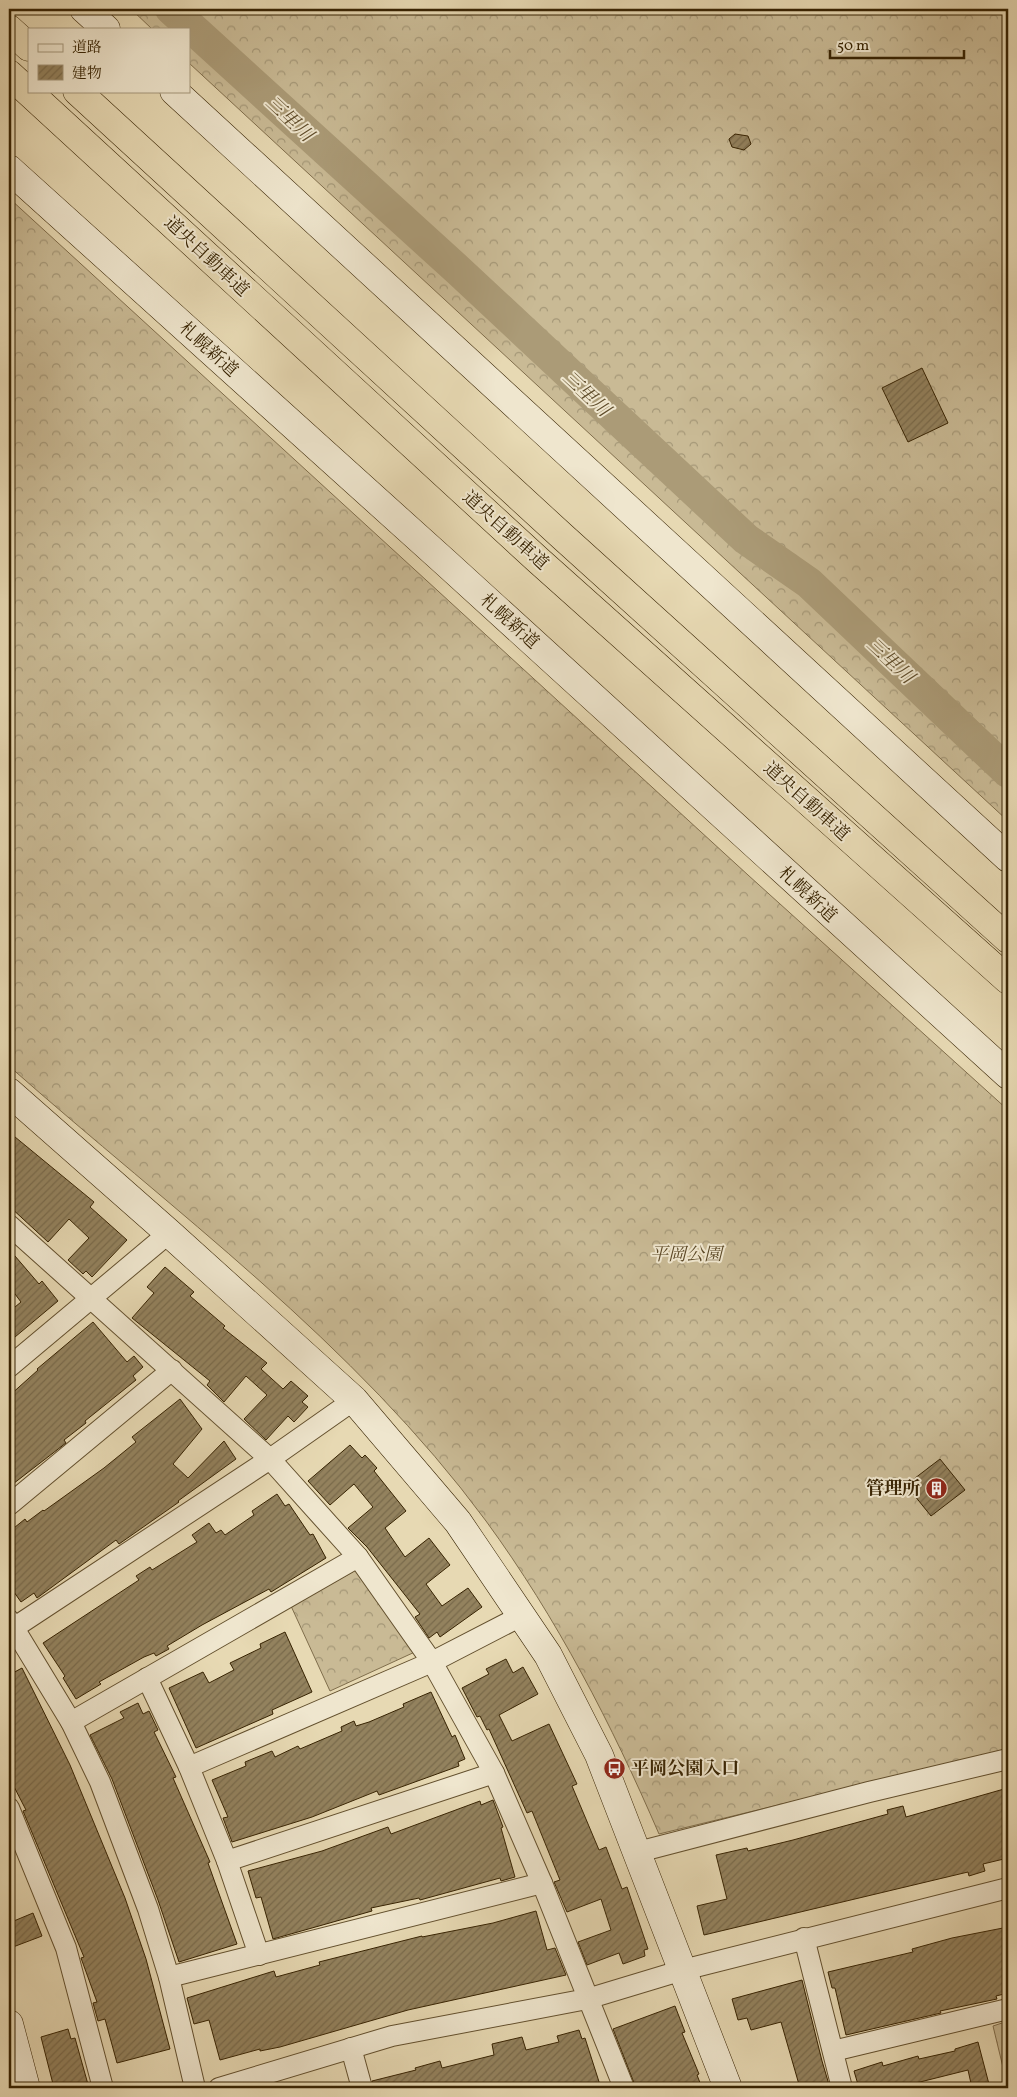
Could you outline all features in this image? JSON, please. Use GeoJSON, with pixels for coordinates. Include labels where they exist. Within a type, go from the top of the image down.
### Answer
{"type":"FeatureCollection","features":[{"type":"Feature","properties":{"kind":"highway"},"geometry":{"type":"LineString","coordinates":[[9,29],[28,46]]}},
{"type":"Feature","properties":{"kind":"highway","name":"道央自動車道"},"geometry":{"type":"LineString","coordinates":[[9,74],[28,91]]}},
{"type":"Feature","properties":{"kind":"highway","name":"道央自動車道"},"geometry":{"type":"LineString","coordinates":[[29,92],[545,566],[1008,980]]}},
{"type":"Feature","properties":{"kind":"highway","name":"道央自動車道"},"geometry":{"type":"LineString","coordinates":[[78,92],[563,537],[1008,939]]}},
{"type":"Feature","properties":{"kind":"street"},"geometry":{"type":"LineString","coordinates":[[84,9],[105,28]]}},
{"type":"Feature","properties":{"kind":"street"},"geometry":{"type":"LineString","coordinates":[[175,92],[1008,858]]}},
{"type":"Feature","properties":{"kind":"street","name":"札幌新道"},"geometry":{"type":"LineString","coordinates":[[9,169],[439,556],[1008,1075]]}},
{"type":"Feature","properties":{"kind":"street"},"geometry":{"type":"LineString","coordinates":[[9,1092],[354,1400],[458,1522],[548,1654],[599,1756],[638,1852],[728,2088]]}},
{"type":"Feature","properties":{"kind":"street"},"geometry":{"type":"LineString","coordinates":[[10,1227],[270,1459],[358,1557],[432,1662],[494,1773],[542,1883],[624,2088]]}},
{"type":"Feature","properties":{"kind":"street"},"geometry":{"type":"LineString","coordinates":[[9,1367],[169,1233]]}},
{"type":"Feature","properties":{"kind":"street"},"geometry":{"type":"LineString","coordinates":[[9,1505],[172,1370]]}},
{"type":"Feature","properties":{"kind":"street"},"geometry":{"type":"LineString","coordinates":[[195,2088],[169,1977],[148,1909],[100,1782],[71,1722],[10,1626],[270,1459],[354,1400]]}},
{"type":"Feature","properties":{"kind":"street"},"geometry":{"type":"LineString","coordinates":[[71,1722],[358,1557]]}},
{"type":"Feature","properties":{"kind":"street"},"geometry":{"type":"LineString","coordinates":[[189,1767],[432,1662],[523,1616]]}},
{"type":"Feature","properties":{"kind":"street"},"geometry":{"type":"LineString","coordinates":[[146,1678],[189,1767],[227,1861],[259,1955]]}},
{"type":"Feature","properties":{"kind":"street"},"geometry":{"type":"LineString","coordinates":[[638,1852],[1008,1758]]}},
{"type":"Feature","properties":{"kind":"street"},"geometry":{"type":"LineString","coordinates":[[227,1861],[494,1773]]}},
{"type":"Feature","properties":{"kind":"street"},"geometry":{"type":"LineString","coordinates":[[9,1808],[66,1948],[103,2088]]}},
{"type":"Feature","properties":{"kind":"street"},"geometry":{"type":"LineString","coordinates":[[169,1977],[542,1883]]}},
{"type":"Feature","properties":{"kind":"street"},"geometry":{"type":"LineString","coordinates":[[219,2088],[392,2036],[587,1999],[683,1970],[804,1938],[1008,1888]]}},
{"type":"Feature","properties":{"kind":"street"},"geometry":{"type":"LineString","coordinates":[[804,1938],[842,2088]]}},
{"type":"Feature","properties":{"kind":"street"},"geometry":{"type":"LineString","coordinates":[[833,2051],[1008,2009]]}},
{"type":"Feature","properties":{"kind":"street"},"geometry":{"type":"LineString","coordinates":[[9,2024],[26,2088]]}},
{"type":"Feature","properties":{"kind":"street"},"geometry":{"type":"LineString","coordinates":[[351,2048],[362,2088]]}},
{"type":"Feature","properties":{"kind":"green space"},"geometry":{"type":"Polygon","coordinates":[[[131,9],[1008,9],[1008,821],[190,64],[190,28],[151,28],[131,9]]]}},
{"type":"Feature","properties":{"kind":"green space","name":"平岡公園"},"geometry":{"type":"Polygon","coordinates":[[[9,198],[748,875],[1008,1110],[1008,1749],[659,1834],[622,1753],[560,1634],[512,1558],[486,1521],[435,1456],[379,1395],[321,1337],[260,1281],[9,1066],[9,198]]]}},
{"type":"Feature","properties":{"kind":"green space"},"geometry":{"type":"Polygon","coordinates":[[[358,1569],[417,1651],[330,1691],[291,1606],[358,1569]]]}},
{"type":"Feature","properties":{"kind":"green space"},"geometry":{"type":"Polygon","coordinates":[[[1008,2021],[1008,2088],[993,2026],[1008,2021]]]}},
{"type":"Feature","properties":{"kind":"building"},"geometry":{"type":"Polygon","coordinates":[[[735,134],[748,136],[751,144],[744,150],[732,147],[729,139],[735,134]]]}},
{"type":"Feature","properties":{"kind":"building"},"geometry":{"type":"Polygon","coordinates":[[[922,368],[948,423],[908,442],[882,388],[922,368]]]}},
{"type":"Feature","properties":{"kind":"building"},"geometry":{"type":"Polygon","coordinates":[[[9,1132],[94,1202],[90,1207],[127,1240],[92,1277],[86,1271],[83,1274],[68,1260],[89,1238],[69,1219],[48,1242],[9,1206],[9,1132]]]}},
{"type":"Feature","properties":{"kind":"building"},"geometry":{"type":"Polygon","coordinates":[[[9,1249],[39,1284],[42,1281],[58,1301],[9,1342],[9,1312],[21,1302],[9,1286],[9,1249]]]}},
{"type":"Feature","properties":{"kind":"building"},"geometry":{"type":"Polygon","coordinates":[[[165,1267],[194,1292],[190,1296],[225,1326],[223,1328],[267,1363],[261,1369],[283,1389],[291,1381],[308,1396],[302,1402],[308,1407],[294,1422],[288,1416],[266,1440],[244,1419],[267,1395],[246,1376],[224,1402],[207,1385],[210,1381],[132,1318],[154,1293],[147,1287],[165,1267]]]}},
{"type":"Feature","properties":{"kind":"building"},"geometry":{"type":"Polygon","coordinates":[[[93,1322],[127,1362],[134,1356],[143,1367],[133,1376],[136,1380],[85,1421],[86,1423],[64,1440],[66,1443],[9,1487],[9,1396],[37,1369],[93,1322]]]}},
{"type":"Feature","properties":{"kind":"building"},"geometry":{"type":"Polygon","coordinates":[[[180,1399],[202,1429],[173,1464],[188,1478],[224,1441],[236,1459],[119,1544],[116,1540],[37,1598],[34,1593],[21,1602],[9,1585],[9,1532],[25,1519],[27,1522],[44,1511],[104,1468],[136,1442],[132,1437],[180,1399]]]}},
{"type":"Feature","properties":{"kind":"building"},"geometry":{"type":"Polygon","coordinates":[[[350,1445],[362,1458],[365,1455],[377,1468],[374,1471],[406,1511],[385,1528],[405,1557],[429,1538],[450,1565],[426,1584],[442,1606],[468,1588],[482,1607],[440,1637],[437,1632],[429,1638],[415,1617],[420,1614],[367,1547],[348,1528],[373,1507],[354,1484],[330,1505],[308,1481],[350,1445]]]}},
{"type":"Feature","properties":{"kind":"building","name":"管理所"},"geometry":{"type":"Polygon","coordinates":[[[940,1459],[965,1490],[931,1516],[906,1485],[940,1459]]]}},
{"type":"Feature","properties":{"kind":"building"},"geometry":{"type":"Polygon","coordinates":[[[277,1494],[285,1506],[289,1504],[310,1535],[313,1534],[326,1558],[271,1592],[269,1589],[202,1625],[167,1646],[169,1649],[156,1656],[154,1653],[144,1657],[99,1682],[101,1684],[76,1699],[63,1678],[65,1676],[43,1643],[139,1580],[136,1576],[150,1567],[152,1570],[197,1542],[192,1535],[209,1523],[216,1533],[221,1530],[225,1535],[254,1515],[252,1511],[277,1494]]]}},
{"type":"Feature","properties":{"kind":"building"},"geometry":{"type":"Polygon","coordinates":[[[285,1632],[312,1692],[272,1710],[273,1714],[196,1748],[169,1688],[203,1672],[209,1683],[234,1670],[230,1663],[261,1648],[260,1644],[285,1632]]]}},
{"type":"Feature","properties":{"kind":"building"},"geometry":{"type":"Polygon","coordinates":[[[506,1659],[513,1673],[523,1667],[538,1694],[499,1715],[512,1741],[549,1724],[577,1784],[572,1786],[599,1850],[606,1847],[622,1889],[627,1887],[648,1949],[644,1950],[645,1956],[623,1964],[619,1953],[587,1965],[578,1942],[611,1930],[601,1899],[567,1912],[554,1882],[560,1880],[532,1811],[527,1813],[489,1729],[487,1730],[480,1716],[477,1717],[462,1688],[489,1674],[486,1669],[506,1659]]]}},
{"type":"Feature","properties":{"kind":"building"},"geometry":{"type":"Polygon","coordinates":[[[22,1668],[70,1765],[125,1898],[146,1959],[170,2049],[117,2063],[105,2019],[98,2021],[93,2003],[97,2002],[81,1958],[84,1957],[23,1811],[26,1810],[9,1777],[9,1675],[22,1668]]]}},
{"type":"Feature","properties":{"kind":"building"},"geometry":{"type":"Polygon","coordinates":[[[431,1692],[452,1737],[455,1735],[465,1759],[458,1762],[459,1766],[379,1795],[377,1791],[312,1817],[232,1842],[223,1818],[228,1817],[212,1780],[246,1766],[245,1762],[272,1751],[275,1757],[298,1746],[300,1749],[342,1731],[341,1727],[354,1721],[356,1726],[369,1722],[404,1707],[403,1704],[431,1692]]]}},
{"type":"Feature","properties":{"kind":"building"},"geometry":{"type":"Polygon","coordinates":[[[138,1703],[143,1714],[149,1711],[158,1730],[154,1732],[176,1777],[173,1778],[210,1862],[208,1863],[237,1944],[179,1962],[158,1900],[112,1779],[90,1735],[124,1718],[120,1712],[138,1703]]]}},
{"type":"Feature","properties":{"kind":"building"},"geometry":{"type":"Polygon","coordinates":[[[1004,1789],[1008,1804],[1008,1858],[983,1864],[985,1871],[969,1876],[968,1872],[704,1935],[697,1906],[727,1899],[716,1855],[747,1848],[748,1851],[793,1840],[888,1814],[887,1810],[903,1806],[906,1817],[1004,1789]]]}},
{"type":"Feature","properties":{"kind":"building"},"geometry":{"type":"Polygon","coordinates":[[[493,1800],[503,1827],[501,1828],[515,1877],[501,1881],[500,1878],[420,1900],[419,1898],[371,1908],[372,1911],[273,1939],[261,1897],[256,1898],[248,1871],[322,1851],[388,1827],[391,1834],[480,1801],[481,1805],[493,1800]]]}},
{"type":"Feature","properties":{"kind":"building"},"geometry":{"type":"Polygon","coordinates":[[[536,1911],[547,1950],[555,1948],[566,1975],[408,2010],[280,2047],[260,2051],[260,2049],[220,2060],[209,2020],[194,2024],[187,1998],[274,1971],[276,1977],[320,1965],[319,1962],[422,1936],[493,1923],[536,1911]]]}},
{"type":"Feature","properties":{"kind":"building"},"geometry":{"type":"Polygon","coordinates":[[[33,1913],[42,1936],[13,1947],[9,1935],[9,1923],[33,1913]]]}},
{"type":"Feature","properties":{"kind":"building"},"geometry":{"type":"Polygon","coordinates":[[[1008,1927],[1008,1993],[996,1996],[997,1999],[940,2011],[941,2013],[846,2035],[835,1988],[832,1988],[828,1972],[913,1952],[912,1949],[952,1938],[1008,1927]]]}},
{"type":"Feature","properties":{"kind":"building"},"geometry":{"type":"Polygon","coordinates":[[[802,1980],[830,2088],[800,2088],[781,2022],[751,2030],[747,2018],[738,2020],[732,1999],[802,1980]]]}},
{"type":"Feature","properties":{"kind":"building"},"geometry":{"type":"Polygon","coordinates":[[[675,2006],[685,2032],[682,2033],[699,2074],[697,2075],[702,2088],[636,2088],[613,2029],[675,2006]]]}},
{"type":"Feature","properties":{"kind":"building"},"geometry":{"type":"Polygon","coordinates":[[[68,2029],[71,2039],[75,2038],[89,2088],[54,2088],[41,2037],[68,2029]]]}},
{"type":"Feature","properties":{"kind":"building"},"geometry":{"type":"Polygon","coordinates":[[[579,2030],[582,2039],[585,2038],[601,2088],[374,2088],[372,2081],[416,2070],[415,2068],[440,2061],[442,2068],[494,2055],[492,2044],[522,2037],[526,2050],[559,2042],[557,2036],[579,2030]]]}},
{"type":"Feature","properties":{"kind":"building"},"geometry":{"type":"Polygon","coordinates":[[[978,2042],[990,2088],[972,2088],[968,2070],[900,2087],[899,2084],[885,2088],[859,2088],[854,2071],[882,2062],[883,2066],[918,2056],[919,2059],[955,2051],[955,2049],[978,2042]]]}},
{"type":"Feature","properties":{"kind":"waterway","name":"三里川"},"geometry":{"type":"LineString","coordinates":[[171,9],[459,271],[746,539],[809,583],[1008,772]]}},
{"type":"Feature","properties":{"kind":"place","name":"管理所"},"geometry":{"type":"Point","coordinates":[936,1488]}},
{"type":"Feature","properties":{"kind":"place","name":"平岡公園入口"},"geometry":{"type":"Point","coordinates":[615,1768]}}]}
